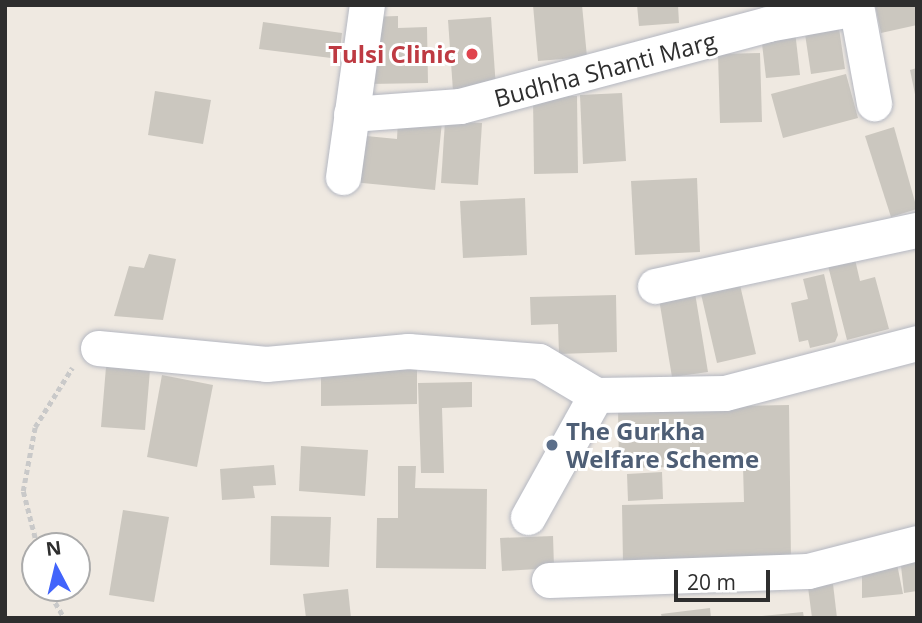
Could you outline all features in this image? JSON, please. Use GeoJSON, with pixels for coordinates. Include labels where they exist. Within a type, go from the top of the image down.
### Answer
{"type":"FeatureCollection","features":[{"type":"Feature","properties":{"kind":"street"},"geometry":{"type":"LineString","coordinates":[[343,177],[367,5]]}},
{"type":"Feature","properties":{"kind":"street","name":"Budhha Shanti Marg"},"geometry":{"type":"LineString","coordinates":[[352,114],[460,106],[768,24],[856,7],[874,103]]}},
{"type":"Feature","properties":{"kind":"street"},"geometry":{"type":"LineString","coordinates":[[654,286],[917,230]]}},
{"type":"Feature","properties":{"kind":"street"},"geometry":{"type":"LineString","coordinates":[[98,348],[265,364],[408,351],[538,361],[596,395],[725,393],[917,343]]}},
{"type":"Feature","properties":{"kind":"street"},"geometry":{"type":"LineString","coordinates":[[528,517],[596,395]]}},
{"type":"Feature","properties":{"kind":"street"},"geometry":{"type":"LineString","coordinates":[[549,580],[808,571],[917,543]]}},
{"type":"Feature","properties":{"kind":"path"},"geometry":{"type":"LineString","coordinates":[[33,532],[23,491],[35,427],[67,372],[98,348]]}},
{"type":"Feature","properties":{"kind":"path"},"geometry":{"type":"LineString","coordinates":[[55,602],[64,618]]}},
{"type":"Feature","properties":{"kind":"building"},"geometry":{"type":"Polygon","coordinates":[[[533,5],[582,5],[587,57],[538,61],[533,5]]]}},
{"type":"Feature","properties":{"kind":"building"},"geometry":{"type":"Polygon","coordinates":[[[637,5],[678,5],[679,23],[639,26],[637,5]]]}},
{"type":"Feature","properties":{"kind":"building"},"geometry":{"type":"Polygon","coordinates":[[[875,5],[917,5],[917,25],[881,33],[875,5]]]}},
{"type":"Feature","properties":{"kind":"building"},"geometry":{"type":"Polygon","coordinates":[[[398,16],[398,28],[427,27],[428,83],[369,84],[368,17],[398,16]]]}},
{"type":"Feature","properties":{"kind":"building","name":"Tulsi Clinic"},"geometry":{"type":"Polygon","coordinates":[[[491,17],[496,88],[453,91],[448,20],[491,17]]]}},
{"type":"Feature","properties":{"kind":"building"},"geometry":{"type":"Polygon","coordinates":[[[263,22],[342,33],[339,59],[259,49],[263,22]]]}},
{"type":"Feature","properties":{"kind":"building"},"geometry":{"type":"Polygon","coordinates":[[[839,28],[845,69],[811,74],[805,34],[839,28]]]}},
{"type":"Feature","properties":{"kind":"building"},"geometry":{"type":"Polygon","coordinates":[[[795,31],[800,75],[766,78],[761,35],[795,31]]]}},
{"type":"Feature","properties":{"kind":"building"},"geometry":{"type":"Polygon","coordinates":[[[760,53],[762,122],[720,123],[718,54],[760,53]]]}},
{"type":"Feature","properties":{"kind":"building"},"geometry":{"type":"Polygon","coordinates":[[[917,68],[917,99],[916,99],[910,70],[917,68]]]}},
{"type":"Feature","properties":{"kind":"building"},"geometry":{"type":"Polygon","coordinates":[[[846,74],[858,118],[783,138],[771,94],[846,74]]]}},
{"type":"Feature","properties":{"kind":"building"},"geometry":{"type":"Polygon","coordinates":[[[155,91],[211,100],[203,144],[148,135],[155,91]]]}},
{"type":"Feature","properties":{"kind":"building"},"geometry":{"type":"Polygon","coordinates":[[[622,93],[626,161],[583,164],[580,95],[622,93]]]}},
{"type":"Feature","properties":{"kind":"building"},"geometry":{"type":"Polygon","coordinates":[[[533,96],[577,96],[578,173],[534,174],[533,96]]]}},
{"type":"Feature","properties":{"kind":"building"},"geometry":{"type":"Polygon","coordinates":[[[398,119],[442,122],[435,190],[352,182],[356,135],[397,139],[398,119]]]}},
{"type":"Feature","properties":{"kind":"building"},"geometry":{"type":"Polygon","coordinates":[[[445,121],[482,123],[478,185],[441,183],[445,121]]]}},
{"type":"Feature","properties":{"kind":"building"},"geometry":{"type":"Polygon","coordinates":[[[894,127],[917,209],[891,217],[865,136],[894,127]]]}},
{"type":"Feature","properties":{"kind":"building"},"geometry":{"type":"Polygon","coordinates":[[[697,178],[700,252],[635,255],[631,181],[697,178]]]}},
{"type":"Feature","properties":{"kind":"building"},"geometry":{"type":"Polygon","coordinates":[[[525,198],[527,255],[463,258],[460,201],[525,198]]]}},
{"type":"Feature","properties":{"kind":"building"},"geometry":{"type":"Polygon","coordinates":[[[149,254],[176,259],[163,320],[114,316],[129,266],[144,268],[149,254]]]}},
{"type":"Feature","properties":{"kind":"building"},"geometry":{"type":"Polygon","coordinates":[[[854,255],[860,281],[875,277],[889,329],[847,340],[827,262],[854,255]]]}},
{"type":"Feature","properties":{"kind":"building"},"geometry":{"type":"Polygon","coordinates":[[[824,274],[838,335],[835,342],[810,348],[808,340],[799,342],[791,303],[808,299],[803,279],[824,274]]]}},
{"type":"Feature","properties":{"kind":"building"},"geometry":{"type":"Polygon","coordinates":[[[740,285],[756,354],[717,363],[701,294],[740,285]]]}},
{"type":"Feature","properties":{"kind":"building"},"geometry":{"type":"Polygon","coordinates":[[[695,293],[708,372],[672,377],[659,299],[695,293]]]}},
{"type":"Feature","properties":{"kind":"building"},"geometry":{"type":"Polygon","coordinates":[[[616,295],[617,352],[559,354],[558,324],[531,325],[530,297],[616,295]]]}},
{"type":"Feature","properties":{"kind":"building"},"geometry":{"type":"Polygon","coordinates":[[[417,366],[417,404],[321,406],[321,367],[417,366]]]}},
{"type":"Feature","properties":{"kind":"building"},"geometry":{"type":"Polygon","coordinates":[[[106,367],[150,370],[145,430],[101,427],[106,367]]]}},
{"type":"Feature","properties":{"kind":"building"},"geometry":{"type":"Polygon","coordinates":[[[162,375],[213,385],[197,467],[147,457],[162,375]]]}},
{"type":"Feature","properties":{"kind":"building"},"geometry":{"type":"Polygon","coordinates":[[[472,382],[472,407],[442,408],[444,473],[421,473],[418,383],[472,382]]]}},
{"type":"Feature","properties":{"kind":"building"},"geometry":{"type":"Polygon","coordinates":[[[789,405],[791,560],[623,563],[622,505],[744,502],[743,466],[619,468],[618,408],[789,405]]]}},
{"type":"Feature","properties":{"kind":"building"},"geometry":{"type":"Polygon","coordinates":[[[301,446],[368,450],[365,496],[299,491],[301,446]]]}},
{"type":"Feature","properties":{"kind":"building"},"geometry":{"type":"Polygon","coordinates":[[[274,465],[276,485],[253,486],[255,498],[222,500],[220,469],[274,465]]]}},
{"type":"Feature","properties":{"kind":"building"},"geometry":{"type":"Polygon","coordinates":[[[398,466],[416,466],[415,488],[487,489],[486,569],[376,568],[377,518],[398,518],[398,466]]]}},
{"type":"Feature","properties":{"kind":"building"},"geometry":{"type":"Polygon","coordinates":[[[662,472],[663,499],[628,501],[627,474],[662,472]]]}},
{"type":"Feature","properties":{"kind":"building"},"geometry":{"type":"Polygon","coordinates":[[[123,510],[169,517],[154,602],[109,595],[123,510]]]}},
{"type":"Feature","properties":{"kind":"building"},"geometry":{"type":"Polygon","coordinates":[[[271,516],[331,517],[329,567],[270,565],[271,516]]]}},
{"type":"Feature","properties":{"kind":"building"},"geometry":{"type":"Polygon","coordinates":[[[553,536],[554,568],[502,571],[500,538],[553,536]]]}},
{"type":"Feature","properties":{"kind":"building"},"geometry":{"type":"Polygon","coordinates":[[[917,556],[917,591],[904,593],[900,557],[917,556]]]}},
{"type":"Feature","properties":{"kind":"building"},"geometry":{"type":"Polygon","coordinates":[[[896,559],[903,594],[862,598],[862,567],[896,559]]]}},
{"type":"Feature","properties":{"kind":"building"},"geometry":{"type":"Polygon","coordinates":[[[833,584],[837,618],[812,618],[808,587],[833,584]]]}},
{"type":"Feature","properties":{"kind":"building"},"geometry":{"type":"Polygon","coordinates":[[[348,589],[351,618],[306,618],[303,594],[348,589]]]}},
{"type":"Feature","properties":{"kind":"building"},"geometry":{"type":"Polygon","coordinates":[[[710,608],[711,618],[662,618],[661,614],[710,608]]]}},
{"type":"Feature","properties":{"kind":"building"},"geometry":{"type":"Polygon","coordinates":[[[803,612],[804,618],[762,618],[762,616],[803,612]]]}},
{"type":"Feature","properties":{"kind":"place","name":"Tulsi Clinic"},"geometry":{"type":"Point","coordinates":[472,54]}},
{"type":"Feature","properties":{"kind":"place","name":"The Gurkha Welfare Scheme"},"geometry":{"type":"Point","coordinates":[552,445]}}]}
